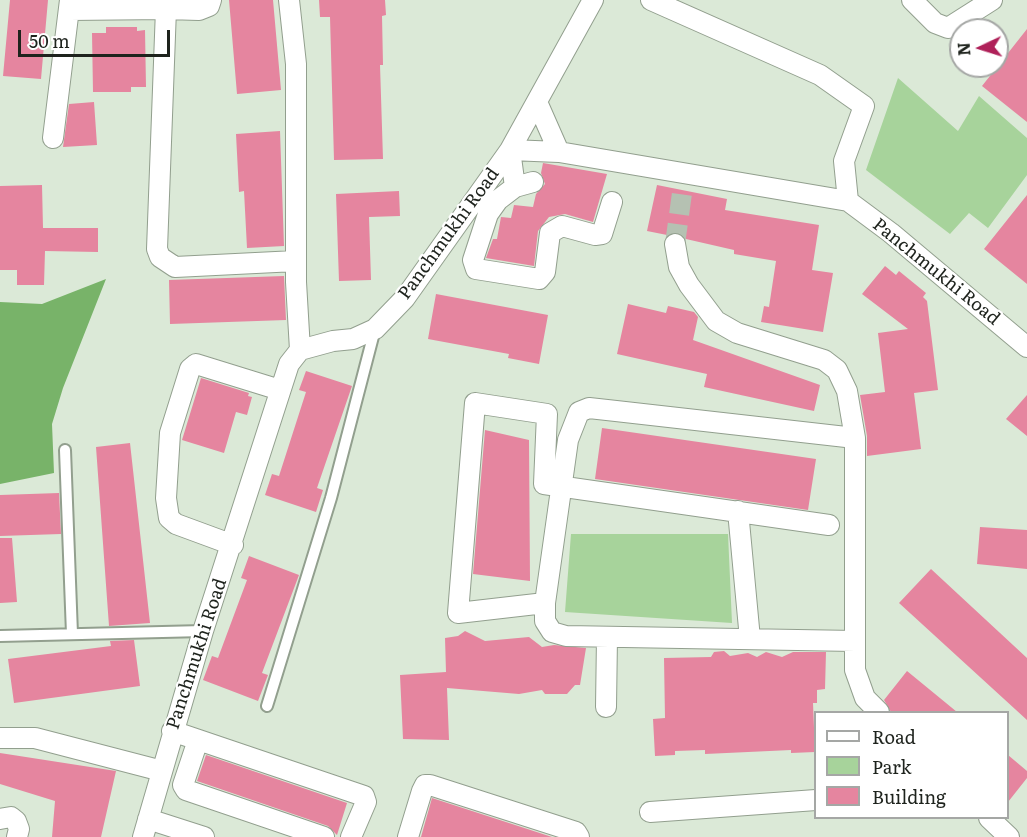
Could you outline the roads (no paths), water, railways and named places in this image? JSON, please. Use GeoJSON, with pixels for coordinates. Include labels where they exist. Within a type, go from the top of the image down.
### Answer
{"type":"FeatureCollection","features":[{"type":"Feature","properties":{"kind":"street"},"geometry":{"type":"LineString","coordinates":[[53,138],[70,5],[199,10],[209,6],[211,0]]}},
{"type":"Feature","properties":{"kind":"street"},"geometry":{"type":"LineString","coordinates":[[289,0],[296,64],[296,261],[300,350]]}},
{"type":"Feature","properties":{"kind":"street"},"geometry":{"type":"LineString","coordinates":[[593,0],[510,150],[524,184],[498,200],[483,223],[473,265],[479,271],[539,279],[545,272],[550,233],[562,226],[595,235],[602,234],[612,202]]}},
{"type":"Feature","properties":{"kind":"street"},"geometry":{"type":"LineString","coordinates":[[651,0],[820,75],[864,106],[844,161],[848,201]]}},
{"type":"Feature","properties":{"kind":"street"},"geometry":{"type":"LineString","coordinates":[[912,0],[934,23],[948,28],[992,0]]}},
{"type":"Feature","properties":{"kind":"street"},"geometry":{"type":"LineString","coordinates":[[166,9],[157,249],[160,257],[175,267],[296,261]]}},
{"type":"Feature","properties":{"kind":"street"},"geometry":{"type":"LineString","coordinates":[[537,102],[558,152]]}},
{"type":"Feature","properties":{"kind":"street","name":"Panchmukhi Road"},"geometry":{"type":"LineString","coordinates":[[146,828],[202,631],[233,545],[289,364],[300,350],[333,341],[353,339],[375,329],[405,298],[510,150],[558,152],[684,181],[848,201],[1025,340]]}},
{"type":"Feature","properties":{"kind":"street"},"geometry":{"type":"LineString","coordinates":[[675,244],[679,267],[689,285],[717,321],[737,333],[824,360],[837,370],[847,391],[855,438],[855,670],[865,698],[878,711]]}},
{"type":"Feature","properties":{"kind":"street"},"geometry":{"type":"LineString","coordinates":[[233,545],[176,524],[169,518],[165,498],[170,433],[190,369],[196,364],[280,390]]}},
{"type":"Feature","properties":{"kind":"street"},"geometry":{"type":"LineString","coordinates":[[545,603],[458,613],[475,404],[547,414],[544,484],[829,525]]}},
{"type":"Feature","properties":{"kind":"street"},"geometry":{"type":"LineString","coordinates":[[855,438],[590,408],[579,412],[568,440],[545,603],[545,621],[552,632],[566,636],[855,641]]}},
{"type":"Feature","properties":{"kind":"street"},"geometry":{"type":"LineString","coordinates":[[738,511],[750,639]]}},
{"type":"Feature","properties":{"kind":"street"},"geometry":{"type":"LineString","coordinates":[[606,707],[607,637]]}},
{"type":"Feature","properties":{"kind":"street"},"geometry":{"type":"LineString","coordinates":[[172,732],[364,796],[366,802],[351,837]]}},
{"type":"Feature","properties":{"kind":"street"},"geometry":{"type":"LineString","coordinates":[[0,738],[35,738],[162,771]]}},
{"type":"Feature","properties":{"kind":"street"},"geometry":{"type":"LineString","coordinates":[[198,740],[184,789],[324,837]]}},
{"type":"Feature","properties":{"kind":"street"},"geometry":{"type":"LineString","coordinates":[[408,837],[422,791],[425,785],[430,785],[576,832],[579,837]]}},
{"type":"Feature","properties":{"kind":"street"},"geometry":{"type":"LineString","coordinates":[[650,812],[814,800]]}},
{"type":"Feature","properties":{"kind":"street"},"geometry":{"type":"LineString","coordinates":[[0,819],[11,817],[16,821],[19,829],[17,837]]}},
{"type":"Feature","properties":{"kind":"street"},"geometry":{"type":"LineString","coordinates":[[990,819],[1009,837]]}},
{"type":"Feature","properties":{"kind":"street"},"geometry":{"type":"LineString","coordinates":[[146,828],[204,837]]}},
{"type":"Feature","properties":{"kind":"lane"},"geometry":{"type":"LineString","coordinates":[[267,706],[331,498],[375,329]]}},
{"type":"Feature","properties":{"kind":"lane"},"geometry":{"type":"LineString","coordinates":[[65,450],[72,634]]}},
{"type":"Feature","properties":{"kind":"lane"},"geometry":{"type":"LineString","coordinates":[[0,636],[202,631]]}},
{"type":"Feature","properties":{"kind":"tunnel"},"geometry":{"type":"LineString","coordinates":[[675,244],[683,186]]}}]}
